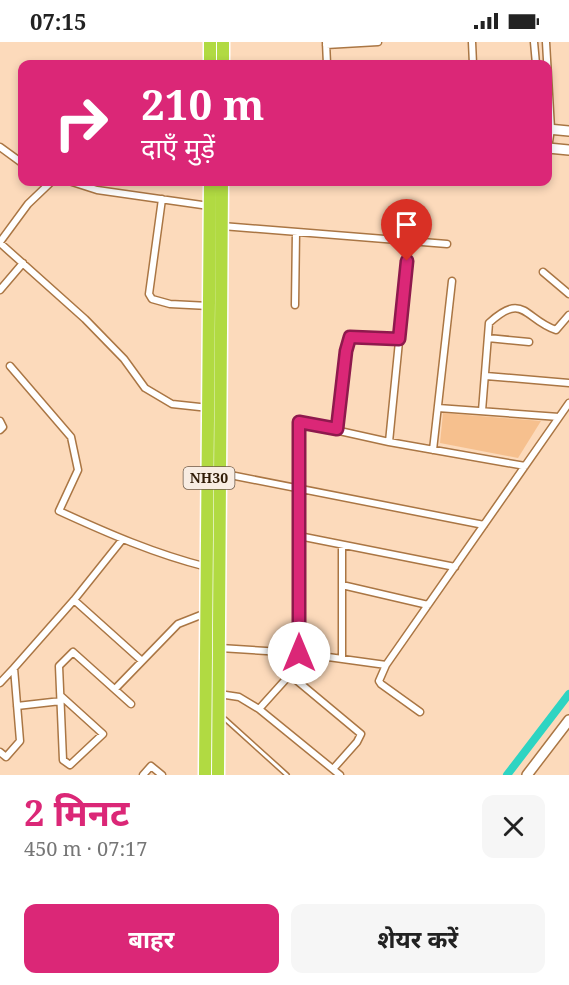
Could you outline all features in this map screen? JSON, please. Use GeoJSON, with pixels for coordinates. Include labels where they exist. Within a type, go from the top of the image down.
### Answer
{"type":"FeatureCollection","features":[{"type":"Feature","properties":{"kind":"highway"},"geometry":{"type":"LineString","coordinates":[[210,42],[210,60]]}},
{"type":"Feature","properties":{"kind":"highway"},"geometry":{"type":"LineString","coordinates":[[223,42],[223,60]]}},
{"type":"Feature","properties":{"kind":"highway","name":"NH30"},"geometry":{"type":"LineString","coordinates":[[205,775],[210,186]]}},
{"type":"Feature","properties":{"kind":"highway","name":"NH30"},"geometry":{"type":"LineString","coordinates":[[218,775],[222,186]]}},
{"type":"Feature","properties":{"kind":"street"},"geometry":{"type":"LineString","coordinates":[[327,60],[326,43],[378,42]]}},
{"type":"Feature","properties":{"kind":"street"},"geometry":{"type":"LineString","coordinates":[[472,42],[473,60]]}},
{"type":"Feature","properties":{"kind":"street"},"geometry":{"type":"LineString","coordinates":[[534,42],[536,60]]}},
{"type":"Feature","properties":{"kind":"street"},"geometry":{"type":"LineString","coordinates":[[546,42],[547,60]]}},
{"type":"Feature","properties":{"kind":"street"},"geometry":{"type":"LineString","coordinates":[[552,129],[569,131]]}},
{"type":"Feature","properties":{"kind":"street"},"geometry":{"type":"LineString","coordinates":[[0,147],[18,160]]}},
{"type":"Feature","properties":{"kind":"street"},"geometry":{"type":"LineString","coordinates":[[552,148],[569,150]]}},
{"type":"Feature","properties":{"kind":"street"},"geometry":{"type":"LineString","coordinates":[[47,186],[28,204],[0,242],[85,319],[124,359],[145,388],[172,404],[209,408]]}},
{"type":"Feature","properties":{"kind":"street"},"geometry":{"type":"LineString","coordinates":[[84,186],[97,190],[210,206]]}},
{"type":"Feature","properties":{"kind":"street"},"geometry":{"type":"LineString","coordinates":[[162,200],[149,294],[152,299],[170,304],[210,306]]}},
{"type":"Feature","properties":{"kind":"street"},"geometry":{"type":"LineString","coordinates":[[222,226],[447,244]]}},
{"type":"Feature","properties":{"kind":"street"},"geometry":{"type":"LineString","coordinates":[[295,305],[296,232]]}},
{"type":"Feature","properties":{"kind":"street"},"geometry":{"type":"LineString","coordinates":[[389,442],[409,241]]}},
{"type":"Feature","properties":{"kind":"street"},"geometry":{"type":"LineString","coordinates":[[0,290],[23,263]]}},
{"type":"Feature","properties":{"kind":"street"},"geometry":{"type":"LineString","coordinates":[[543,272],[569,294]]}},
{"type":"Feature","properties":{"kind":"street"},"geometry":{"type":"LineString","coordinates":[[433,450],[452,281]]}},
{"type":"Feature","properties":{"kind":"street"},"geometry":{"type":"LineString","coordinates":[[483,411],[489,323],[509,308],[522,309],[556,330],[569,315]]}},
{"type":"Feature","properties":{"kind":"street"},"geometry":{"type":"LineString","coordinates":[[337,429],[348,338],[399,339]]}},
{"type":"Feature","properties":{"kind":"street"},"geometry":{"type":"LineString","coordinates":[[488,338],[529,342]]}},
{"type":"Feature","properties":{"kind":"street"},"geometry":{"type":"LineString","coordinates":[[10,366],[71,437],[78,470],[59,511],[122,540],[167,557],[207,567]]}},
{"type":"Feature","properties":{"kind":"street"},"geometry":{"type":"LineString","coordinates":[[486,376],[569,383]]}},
{"type":"Feature","properties":{"kind":"street"},"geometry":{"type":"LineString","coordinates":[[420,712],[381,684],[379,681],[386,665],[569,403]]}},
{"type":"Feature","properties":{"kind":"street"},"geometry":{"type":"LineString","coordinates":[[438,408],[559,417]]}},
{"type":"Feature","properties":{"kind":"street"},"geometry":{"type":"LineString","coordinates":[[0,421],[3,427],[0,430]]}},
{"type":"Feature","properties":{"kind":"street"},"geometry":{"type":"LineString","coordinates":[[299,653],[299,422],[389,442],[525,466]]}},
{"type":"Feature","properties":{"kind":"street"},"geometry":{"type":"LineString","coordinates":[[219,473],[484,525]]}},
{"type":"Feature","properties":{"kind":"street"},"geometry":{"type":"LineString","coordinates":[[299,536],[455,567]]}},
{"type":"Feature","properties":{"kind":"street"},"geometry":{"type":"LineString","coordinates":[[0,683],[74,600],[122,540]]}},
{"type":"Feature","properties":{"kind":"street"},"geometry":{"type":"LineString","coordinates":[[342,544],[342,659]]}},
{"type":"Feature","properties":{"kind":"street"},"geometry":{"type":"LineString","coordinates":[[342,585],[428,605]]}},
{"type":"Feature","properties":{"kind":"street"},"geometry":{"type":"LineString","coordinates":[[74,600],[142,661]]}},
{"type":"Feature","properties":{"kind":"street"},"geometry":{"type":"LineString","coordinates":[[115,689],[178,624],[206,613]]}},
{"type":"Feature","properties":{"kind":"street"},"geometry":{"type":"LineString","coordinates":[[219,648],[299,653],[386,665]]}},
{"type":"Feature","properties":{"kind":"street"},"geometry":{"type":"LineString","coordinates":[[61,698],[103,734],[70,765],[63,760],[59,666],[73,652],[131,704]]}},
{"type":"Feature","properties":{"kind":"street"},"geometry":{"type":"LineString","coordinates":[[0,752],[6,757],[20,741],[14,668]]}},
{"type":"Feature","properties":{"kind":"street"},"geometry":{"type":"LineString","coordinates":[[259,709],[286,679],[291,677],[295,679],[361,734],[357,742],[333,769]]}},
{"type":"Feature","properties":{"kind":"street"},"geometry":{"type":"LineString","coordinates":[[219,694],[240,697],[259,709],[340,775]]}},
{"type":"Feature","properties":{"kind":"street"},"geometry":{"type":"LineString","coordinates":[[17,706],[61,698]]}},
{"type":"Feature","properties":{"kind":"street"},"geometry":{"type":"LineString","coordinates":[[527,775],[569,720]]}},
{"type":"Feature","properties":{"kind":"street"},"geometry":{"type":"LineString","coordinates":[[143,775],[151,766],[162,775]]}},
{"type":"Feature","properties":{"kind":"lane"},"geometry":{"type":"LineString","coordinates":[[219,719],[225,718],[287,775]]}},
{"type":"Feature","properties":{"kind":"shaded area"},"geometry":{"type":"Polygon","coordinates":[[[443,413],[541,421],[518,458],[440,443],[443,413]]]}},
{"type":"Feature","properties":{"kind":"waterway"},"geometry":{"type":"LineString","coordinates":[[507,775],[569,694]]}},
{"type":"Feature","properties":{"kind":"route"},"geometry":{"type":"LineString","coordinates":[[299,653],[299,422],[337,429],[348,338],[399,339],[407,261]]}}]}
